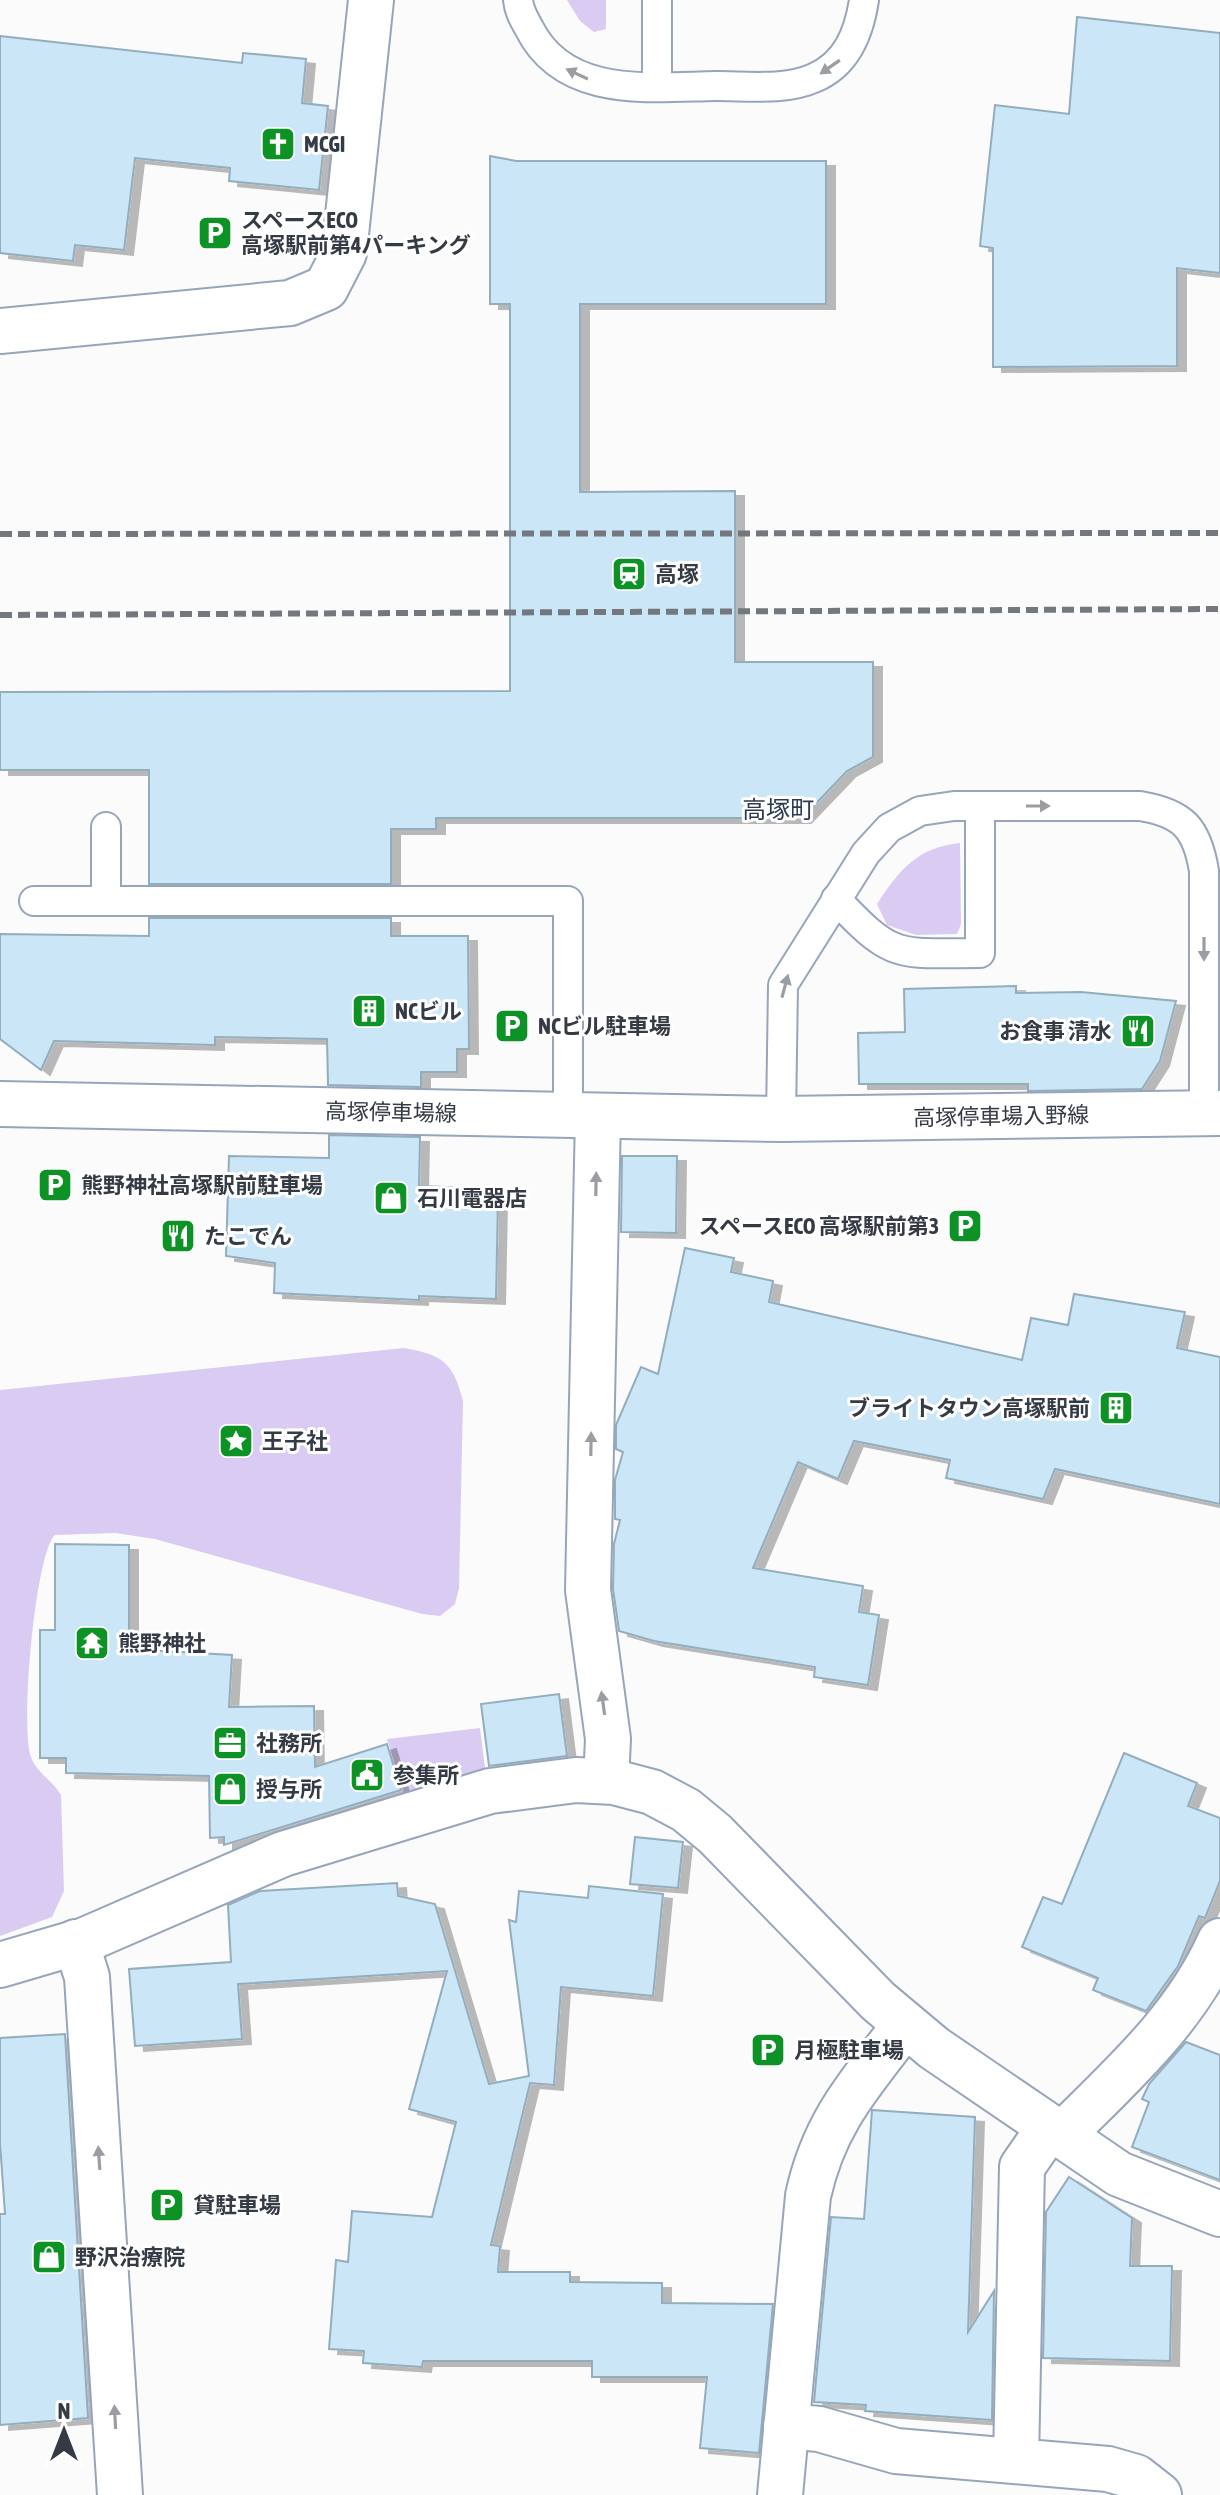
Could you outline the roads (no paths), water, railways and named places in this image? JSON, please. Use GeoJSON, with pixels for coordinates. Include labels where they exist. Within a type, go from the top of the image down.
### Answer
{"type":"FeatureCollection","features":[{"type":"Feature","properties":{"kind":"street"},"geometry":{"type":"LineString","coordinates":[[0,331],[290,303],[326,288],[344,253],[371,0]]}},
{"type":"Feature","properties":{"kind":"street","name":"高塚停車場線"},"geometry":{"type":"LineString","coordinates":[[0,1104],[781,1119]]}},
{"type":"Feature","properties":{"kind":"street","name":"高塚停車場入野線"},"geometry":{"type":"LineString","coordinates":[[781,1119],[1212,1113]]}},
{"type":"Feature","properties":{"kind":"street"},"geometry":{"type":"LineString","coordinates":[[583,1116],[588,1590],[608,1739],[606,1781]]}},
{"type":"Feature","properties":{"kind":"street"},"geometry":{"type":"LineString","coordinates":[[0,1965],[76,1942],[283,1854],[416,1813],[490,1791],[576,1780],[606,1781],[652,1792],[686,1810],[905,2025],[1055,2132],[1119,2174],[1220,2214]]}},
{"type":"Feature","properties":{"kind":"street"},"geometry":{"type":"LineString","coordinates":[[1016,2461],[1022,2167],[1055,2132],[1157,2040],[1185,2005],[1220,1941]]}},
{"type":"Feature","properties":{"kind":"street"},"geometry":{"type":"LineString","coordinates":[[76,1942],[87,1977],[120,2495]]}},
{"type":"Feature","properties":{"kind":"street"},"geometry":{"type":"LineString","coordinates":[[780,2495],[808,2196],[814,2168],[838,2113],[905,2025]]}},
{"type":"Feature","properties":{"kind":"street"},"geometry":{"type":"LineString","coordinates":[[786,2426],[819,2429],[896,2451],[1108,2469],[1136,2477],[1159,2495]]}},
{"type":"Feature","properties":{"kind":"lane"},"geometry":{"type":"LineString","coordinates":[[518,0],[535,41],[561,67],[594,83],[657,87],[780,86],[814,78],[842,59],[860,30],[864,0]]}},
{"type":"Feature","properties":{"kind":"lane"},"geometry":{"type":"LineString","coordinates":[[657,0],[657,87]]}},
{"type":"Feature","properties":{"kind":"lane"},"geometry":{"type":"LineString","coordinates":[[836,899],[870,936],[891,949],[915,953],[980,953],[980,806]]}},
{"type":"Feature","properties":{"kind":"lane"},"geometry":{"type":"LineString","coordinates":[[781,1119],[783,985],[836,899],[866,853],[889,828],[920,811],[980,806],[1140,806],[1165,810],[1186,824],[1200,846],[1204,871],[1212,1113]]}},
{"type":"Feature","properties":{"kind":"lane"},"geometry":{"type":"LineString","coordinates":[[106,827],[106,901]]}},
{"type":"Feature","properties":{"kind":"lane"},"geometry":{"type":"LineString","coordinates":[[34,901],[568,901],[583,1116]]}},
{"type":"Feature","properties":{"kind":"railway"},"geometry":{"type":"LineString","coordinates":[[0,534],[1220,533]]}},
{"type":"Feature","properties":{"kind":"railway"},"geometry":{"type":"LineString","coordinates":[[0,615],[1220,609]]}},
{"type":"Feature","properties":{"kind":"place","name":"MCGI"},"geometry":{"type":"Point","coordinates":[278,144]}},
{"type":"Feature","properties":{"kind":"place","name":"スペースECO 高塚駅前第4パーキング"},"geometry":{"type":"Point","coordinates":[215,233]}},
{"type":"Feature","properties":{"kind":"place","name":"高塚"},"geometry":{"type":"Point","coordinates":[629,574]}},
{"type":"Feature","properties":{"kind":"place","name":"NCビル"},"geometry":{"type":"Point","coordinates":[369,1011]}},
{"type":"Feature","properties":{"kind":"place","name":"NCビル駐車場"},"geometry":{"type":"Point","coordinates":[512,1026]}},
{"type":"Feature","properties":{"kind":"place","name":"お食事 清水"},"geometry":{"type":"Point","coordinates":[1138,1031]}},
{"type":"Feature","properties":{"kind":"place","name":"熊野神社高塚駅前駐車場"},"geometry":{"type":"Point","coordinates":[55,1185]}},
{"type":"Feature","properties":{"kind":"place","name":"石川電器店"},"geometry":{"type":"Point","coordinates":[391,1198]}},
{"type":"Feature","properties":{"kind":"place","name":"スペースECO 高塚駅前第3"},"geometry":{"type":"Point","coordinates":[965,1226]}},
{"type":"Feature","properties":{"kind":"place","name":"たこでん"},"geometry":{"type":"Point","coordinates":[178,1236]}},
{"type":"Feature","properties":{"kind":"place","name":"ブライトタウン高塚駅前"},"geometry":{"type":"Point","coordinates":[1116,1408]}},
{"type":"Feature","properties":{"kind":"place","name":"王子社"},"geometry":{"type":"Point","coordinates":[236,1441]}},
{"type":"Feature","properties":{"kind":"place","name":"熊野神社"},"geometry":{"type":"Point","coordinates":[92,1643]}},
{"type":"Feature","properties":{"kind":"place","name":"社務所"},"geometry":{"type":"Point","coordinates":[230,1743]}},
{"type":"Feature","properties":{"kind":"place","name":"参集所"},"geometry":{"type":"Point","coordinates":[367,1775]}},
{"type":"Feature","properties":{"kind":"place","name":"授与所"},"geometry":{"type":"Point","coordinates":[230,1789]}},
{"type":"Feature","properties":{"kind":"place","name":"月極駐車場"},"geometry":{"type":"Point","coordinates":[768,2050]}},
{"type":"Feature","properties":{"kind":"place","name":"貸駐車場"},"geometry":{"type":"Point","coordinates":[167,2205]}},
{"type":"Feature","properties":{"kind":"place","name":"野沢治療院"},"geometry":{"type":"Point","coordinates":[49,2257]}},
{"type":"Feature","properties":{"kind":"district","name":"高塚町"},"geometry":{"type":"Point","coordinates":[778,809]}}]}
